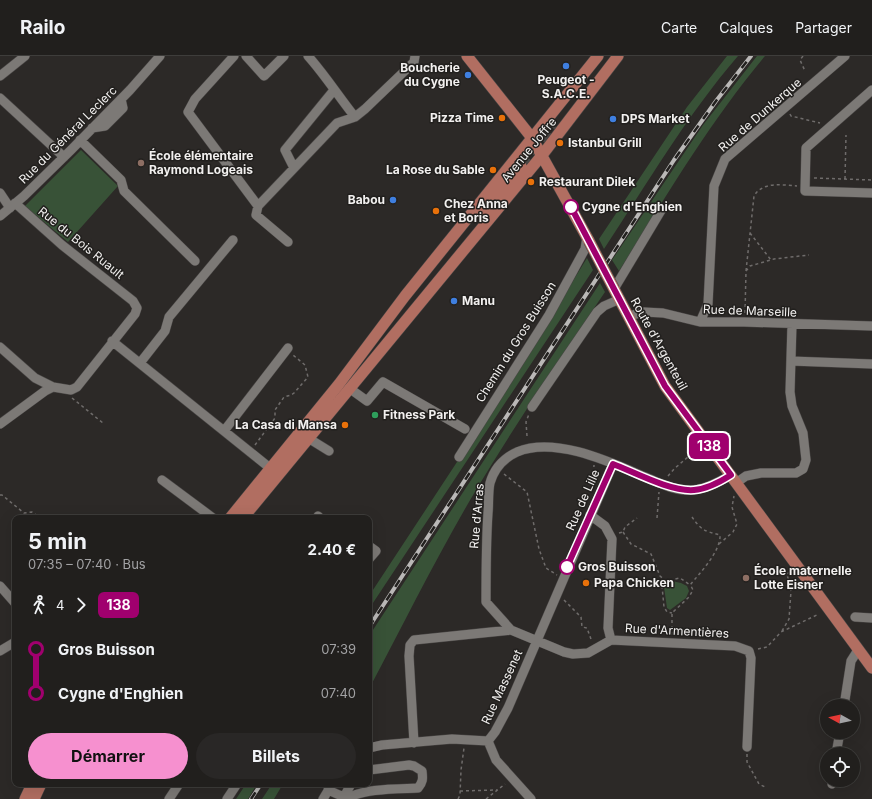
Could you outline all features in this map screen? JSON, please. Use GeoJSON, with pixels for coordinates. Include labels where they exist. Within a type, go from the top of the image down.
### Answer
{"type":"FeatureCollection","features":[{"type":"Feature","properties":{"kind":"main road","name":"Route d'Argenteuil"},"geometry":{"type":"LineString","coordinates":[[467,56],[543,154],[665,386],[872,668]]}},
{"type":"Feature","properties":{"kind":"main road","name":"Avenue Joffre"},"geometry":{"type":"LineString","coordinates":[[344,388],[371,342],[405,296],[598,56]]}},
{"type":"Feature","properties":{"kind":"main road","name":"Avenue Joffre"},"geometry":{"type":"LineString","coordinates":[[604,56],[553,124],[611,56]]}},
{"type":"Feature","properties":{"kind":"main road","name":"Avenue Joffre"},"geometry":{"type":"LineString","coordinates":[[344,388],[381,350],[461,249],[543,154],[618,56]]}},
{"type":"Feature","properties":{"kind":"main road","name":"Avenue Joffre"},"geometry":{"type":"LineString","coordinates":[[371,342],[404,306],[520,165],[461,249]]}},
{"type":"Feature","properties":{"kind":"main road"},"geometry":{"type":"LineString","coordinates":[[245,515],[308,438],[344,388]]}},
{"type":"Feature","properties":{"kind":"main road"},"geometry":{"type":"LineString","coordinates":[[232,515],[270,468],[344,388]]}},
{"type":"Feature","properties":{"kind":"main road"},"geometry":{"type":"LineString","coordinates":[[25,799],[31,787]]}},
{"type":"Feature","properties":{"kind":"main road"},"geometry":{"type":"LineString","coordinates":[[34,799],[40,787]]}},
{"type":"Feature","properties":{"kind":"street"},"geometry":{"type":"LineString","coordinates":[[0,76],[25,56]]}},
{"type":"Feature","properties":{"kind":"street","name":"Rue du Général Leclerc"},"geometry":{"type":"LineString","coordinates":[[0,216],[13,206],[121,99],[160,56]]}},
{"type":"Feature","properties":{"kind":"street"},"geometry":{"type":"LineString","coordinates":[[234,56],[195,99],[188,112],[258,206]]}},
{"type":"Feature","properties":{"kind":"street"},"geometry":{"type":"LineString","coordinates":[[246,56],[264,76],[284,56]]}},
{"type":"Feature","properties":{"kind":"street"},"geometry":{"type":"LineString","coordinates":[[308,56],[320,69],[334,90],[355,116]]}},
{"type":"Feature","properties":{"kind":"street"},"geometry":{"type":"LineString","coordinates":[[288,242],[256,215],[258,206],[337,122],[355,116],[365,109],[414,62],[415,56]]}},
{"type":"Feature","properties":{"kind":"street","name":"Rue de Dunkerque"},"geometry":{"type":"LineString","coordinates":[[700,322],[708,304],[714,186],[725,159],[845,56]]}},
{"type":"Feature","properties":{"kind":"street"},"geometry":{"type":"LineString","coordinates":[[294,168],[285,150],[334,90]]}},
{"type":"Feature","properties":{"kind":"street"},"geometry":{"type":"LineString","coordinates":[[872,90],[806,148],[805,185],[872,193]]}},
{"type":"Feature","properties":{"kind":"street"},"geometry":{"type":"LineString","coordinates":[[0,98],[64,156]]}},
{"type":"Feature","properties":{"kind":"street"},"geometry":{"type":"LineString","coordinates":[[80,140],[121,180],[124,191],[195,261]]}},
{"type":"Feature","properties":{"kind":"street","name":"Rue du Bois Ruault"},"geometry":{"type":"LineString","coordinates":[[0,193],[13,206],[133,301],[137,308],[135,314],[112,341]]}},
{"type":"Feature","properties":{"kind":"street"},"geometry":{"type":"LineString","coordinates":[[614,288],[662,209]]}},
{"type":"Feature","properties":{"kind":"street","name":"Chemin du Gros Buisson"},"geometry":{"type":"LineString","coordinates":[[459,457],[549,315],[585,249],[588,239]]}},
{"type":"Feature","properties":{"kind":"street"},"geometry":{"type":"LineString","coordinates":[[140,363],[165,331],[169,317],[233,240]]}},
{"type":"Feature","properties":{"kind":"street"},"geometry":{"type":"LineString","coordinates":[[532,407],[597,312],[604,306],[620,299]]}},
{"type":"Feature","properties":{"kind":"street","name":"Rue de Marseille"},"geometry":{"type":"LineString","coordinates":[[629,316],[644,312],[662,313],[700,322],[872,326]]}},
{"type":"Feature","properties":{"kind":"street"},"geometry":{"type":"LineString","coordinates":[[792,324],[791,361],[872,364]]}},
{"type":"Feature","properties":{"kind":"street"},"geometry":{"type":"LineString","coordinates":[[0,347],[35,378],[54,387],[68,389],[77,387],[112,341],[270,468]]}},
{"type":"Feature","properties":{"kind":"street"},"geometry":{"type":"LineString","coordinates":[[224,431],[288,350]]}},
{"type":"Feature","properties":{"kind":"street","name":"Rue de Lille"},"geometry":{"type":"LineString","coordinates":[[536,641],[613,464],[663,484],[684,490],[696,490],[709,486],[736,482],[746,476],[760,473],[796,473],[803,469],[806,460],[803,433],[792,406],[790,392],[791,361]]}},
{"type":"Feature","properties":{"kind":"street"},"geometry":{"type":"LineString","coordinates":[[344,388],[367,402],[383,382],[465,429]]}},
{"type":"Feature","properties":{"kind":"street"},"geometry":{"type":"LineString","coordinates":[[0,424],[45,391],[54,387]]}},
{"type":"Feature","properties":{"kind":"street"},"geometry":{"type":"LineString","coordinates":[[308,438],[329,451]]}},
{"type":"Feature","properties":{"kind":"street"},"geometry":{"type":"LineString","coordinates":[[496,468],[512,455],[522,450],[538,447],[569,450],[613,464]]}},
{"type":"Feature","properties":{"kind":"street","name":"Rue d'Arras"},"geometry":{"type":"LineString","coordinates":[[496,468],[490,484],[486,547],[486,602],[511,630],[536,641]]}},
{"type":"Feature","properties":{"kind":"street"},"geometry":{"type":"LineString","coordinates":[[162,480],[209,515]]}},
{"type":"Feature","properties":{"kind":"street"},"geometry":{"type":"LineString","coordinates":[[590,515],[605,526],[612,539],[608,628],[611,640]]}},
{"type":"Feature","properties":{"kind":"street"},"geometry":{"type":"LineString","coordinates":[[372,548],[376,550],[372,555]]}},
{"type":"Feature","properties":{"kind":"street"},"geometry":{"type":"LineString","coordinates":[[0,586],[12,600]]}},
{"type":"Feature","properties":{"kind":"street"},"geometry":{"type":"LineString","coordinates":[[855,617],[872,618]]}},
{"type":"Feature","properties":{"kind":"street"},"geometry":{"type":"LineString","coordinates":[[414,743],[409,656],[410,646],[414,640],[511,630]]}},
{"type":"Feature","properties":{"kind":"street","name":"Rue d'Armentières"},"geometry":{"type":"LineString","coordinates":[[536,641],[573,654],[588,653],[611,640],[735,646],[749,651]]}},
{"type":"Feature","properties":{"kind":"street","name":"Rue Massenet"},"geometry":{"type":"LineString","coordinates":[[488,741],[495,732],[508,708],[536,641]]}},
{"type":"Feature","properties":{"kind":"street"},"geometry":{"type":"LineString","coordinates":[[0,651],[12,644]]}},
{"type":"Feature","properties":{"kind":"street"},"geometry":{"type":"LineString","coordinates":[[845,699],[850,661],[858,650]]}},
{"type":"Feature","properties":{"kind":"street"},"geometry":{"type":"LineString","coordinates":[[747,747],[751,658],[749,651]]}},
{"type":"Feature","properties":{"kind":"street"},"geometry":{"type":"LineString","coordinates":[[372,747],[382,745],[452,739],[488,741],[496,760],[531,799]]}},
{"type":"Feature","properties":{"kind":"street"},"geometry":{"type":"LineString","coordinates":[[346,798],[364,792],[418,788],[422,784],[422,772],[414,766],[409,765],[372,770]]}},
{"type":"Feature","properties":{"kind":"street"},"geometry":{"type":"LineString","coordinates":[[169,799],[177,787]]}},
{"type":"Feature","properties":{"kind":"street"},"geometry":{"type":"LineString","coordinates":[[227,799],[235,787]]}},
{"type":"Feature","properties":{"kind":"street"},"geometry":{"type":"LineString","coordinates":[[323,799],[330,787],[346,798]]}},
{"type":"Feature","properties":{"kind":"street"},"geometry":{"type":"LineString","coordinates":[[346,798],[350,787]]}},
{"type":"Feature","properties":{"kind":"path"},"geometry":{"type":"LineString","coordinates":[[803,56],[800,60],[804,71]]}},
{"type":"Feature","properties":{"kind":"path"},"geometry":{"type":"LineString","coordinates":[[785,108],[791,116],[831,126]]}},
{"type":"Feature","properties":{"kind":"path"},"geometry":{"type":"LineString","coordinates":[[845,179],[846,135]]}},
{"type":"Feature","properties":{"kind":"path"},"geometry":{"type":"LineString","coordinates":[[744,322],[749,232],[754,196],[758,190],[766,185],[805,185],[845,179],[872,180]]}},
{"type":"Feature","properties":{"kind":"path"},"geometry":{"type":"LineString","coordinates":[[749,232],[771,260]]}},
{"type":"Feature","properties":{"kind":"path"},"geometry":{"type":"LineString","coordinates":[[746,271],[750,266],[771,260],[809,255]]}},
{"type":"Feature","properties":{"kind":"path"},"geometry":{"type":"LineString","coordinates":[[250,452],[275,418],[276,410],[284,397],[292,396],[308,377],[305,365],[288,350]]}},
{"type":"Feature","properties":{"kind":"path"},"geometry":{"type":"LineString","coordinates":[[68,389],[72,398],[103,423]]}},
{"type":"Feature","properties":{"kind":"path"},"geometry":{"type":"LineString","coordinates":[[527,436],[526,422],[532,407]]}},
{"type":"Feature","properties":{"kind":"path"},"geometry":{"type":"LineString","coordinates":[[657,518],[659,492],[663,484],[674,469],[685,460],[704,439]]}},
{"type":"Feature","properties":{"kind":"path"},"geometry":{"type":"LineString","coordinates":[[593,487],[594,457]]}},
{"type":"Feature","properties":{"kind":"path"},"geometry":{"type":"LineString","coordinates":[[496,468],[527,492],[539,549],[546,568],[553,574],[563,578]]}},
{"type":"Feature","properties":{"kind":"path"},"geometry":{"type":"LineString","coordinates":[[690,585],[719,544],[733,532],[737,524],[732,507],[736,482]]}},
{"type":"Feature","properties":{"kind":"path"},"geometry":{"type":"LineString","coordinates":[[0,495],[24,513],[32,512],[36,515]]}},
{"type":"Feature","properties":{"kind":"path"},"geometry":{"type":"LineString","coordinates":[[692,517],[701,529],[706,532],[720,535],[719,544]]}},
{"type":"Feature","properties":{"kind":"path"},"geometry":{"type":"LineString","coordinates":[[637,518],[625,527],[624,532],[631,544],[651,554],[660,576],[666,581]]}},
{"type":"Feature","properties":{"kind":"path"},"geometry":{"type":"LineString","coordinates":[[609,534],[624,532]]}},
{"type":"Feature","properties":{"kind":"path"},"geometry":{"type":"LineString","coordinates":[[749,651],[766,647],[780,632],[789,619],[791,591],[787,574],[798,567]]}},
{"type":"Feature","properties":{"kind":"path"},"geometry":{"type":"LineString","coordinates":[[672,613],[667,612],[664,607],[662,586],[666,581],[680,578],[690,585],[693,590],[689,597],[672,613],[672,643]]}},
{"type":"Feature","properties":{"kind":"path"},"geometry":{"type":"LineString","coordinates":[[556,594],[570,604],[581,617],[582,627],[587,628],[595,649]]}},
{"type":"Feature","properties":{"kind":"path"},"geometry":{"type":"LineString","coordinates":[[780,632],[820,614]]}},
{"type":"Feature","properties":{"kind":"path"},"geometry":{"type":"LineString","coordinates":[[458,799],[466,740]]}},
{"type":"Feature","properties":{"kind":"path"},"geometry":{"type":"LineString","coordinates":[[747,747],[747,762],[759,784],[767,788]]}},
{"type":"Feature","properties":{"kind":"path"},"geometry":{"type":"LineString","coordinates":[[486,799],[512,778]]}},
{"type":"Feature","properties":{"kind":"path"},"geometry":{"type":"LineString","coordinates":[[460,791],[497,790]]}},
{"type":"Feature","properties":{"kind":"green space"},"geometry":{"type":"Polygon","coordinates":[[[727,56],[738,56],[719,79],[685,126],[604,249],[599,239],[687,107],[727,56]]]}},
{"type":"Feature","properties":{"kind":"green space"},"geometry":{"type":"Polygon","coordinates":[[[757,56],[765,56],[706,134],[619,271],[612,260],[703,125],[757,56]]]}},
{"type":"Feature","properties":{"kind":"green space"},"geometry":{"type":"Polygon","coordinates":[[[81,150],[118,186],[68,242],[25,206],[81,150]]]}},
{"type":"Feature","properties":{"kind":"green space"},"geometry":{"type":"Polygon","coordinates":[[[587,258],[593,270],[372,604],[372,591],[526,357],[587,258]]]}},
{"type":"Feature","properties":{"kind":"green space"},"geometry":{"type":"Polygon","coordinates":[[[600,283],[605,292],[523,415],[476,490],[372,683],[372,631],[600,283]]]}},
{"type":"Feature","properties":{"kind":"green space"},"geometry":{"type":"Polygon","coordinates":[[[672,581],[687,586],[689,591],[686,598],[670,610],[667,608],[664,587],[666,583],[672,581]]]}},
{"type":"Feature","properties":{"kind":"green space"},"geometry":{"type":"Polygon","coordinates":[[[244,787],[255,787],[248,799],[236,799],[244,787]]]}},
{"type":"Feature","properties":{"kind":"green space"},"geometry":{"type":"Polygon","coordinates":[[[270,787],[281,787],[274,799],[262,799],[270,787]]]}},
{"type":"Feature","properties":{"kind":"tunnel"},"geometry":{"type":"LineString","coordinates":[[521,166],[555,126]]}},
{"type":"Feature","properties":{"kind":"railway"},"geometry":{"type":"LineString","coordinates":[[372,622],[674,160],[716,101],[751,56]]}},
{"type":"Feature","properties":{"kind":"railway"},"geometry":{"type":"LineString","coordinates":[[251,799],[259,787]]}},
{"type":"Feature","properties":{"kind":"bus line","name":"138"},"geometry":{"type":"LineString","coordinates":[[567,567],[613,464],[663,484],[684,490],[696,490],[709,486],[731,475],[665,386],[571,207]]}},
{"type":"Feature","properties":{"kind":"place","name":"Peugeot - S.A.C.E."},"geometry":{"type":"Point","coordinates":[566,66]}},
{"type":"Feature","properties":{"kind":"place","name":"Boucherie du Cygne"},"geometry":{"type":"Point","coordinates":[468,75]}},
{"type":"Feature","properties":{"kind":"place","name":"Pizza Time"},"geometry":{"type":"Point","coordinates":[502,118]}},
{"type":"Feature","properties":{"kind":"place","name":"DPS Market"},"geometry":{"type":"Point","coordinates":[613,119]}},
{"type":"Feature","properties":{"kind":"place","name":"Istanbul Grill"},"geometry":{"type":"Point","coordinates":[560,143]}},
{"type":"Feature","properties":{"kind":"place","name":"École élémentaire Raymond Logeais"},"geometry":{"type":"Point","coordinates":[141,163]}},
{"type":"Feature","properties":{"kind":"place","name":"La Rose du Sable"},"geometry":{"type":"Point","coordinates":[493,170]}},
{"type":"Feature","properties":{"kind":"place","name":"Restaurant Dilek"},"geometry":{"type":"Point","coordinates":[531,182]}},
{"type":"Feature","properties":{"kind":"place","name":"Babou"},"geometry":{"type":"Point","coordinates":[393,200]}},
{"type":"Feature","properties":{"kind":"place","name":"Cygne d'Enghien"},"geometry":{"type":"Point","coordinates":[571,207]}},
{"type":"Feature","properties":{"kind":"place","name":"Chez Anna et Boris"},"geometry":{"type":"Point","coordinates":[436,211]}},
{"type":"Feature","properties":{"kind":"place","name":"Manu"},"geometry":{"type":"Point","coordinates":[454,301]}},
{"type":"Feature","properties":{"kind":"place","name":"Fitness Park"},"geometry":{"type":"Point","coordinates":[375,415]}},
{"type":"Feature","properties":{"kind":"place","name":"La Casa di Mansa"},"geometry":{"type":"Point","coordinates":[345,425]}},
{"type":"Feature","properties":{"kind":"place","name":"Gros Buisson"},"geometry":{"type":"Point","coordinates":[567,567]}},
{"type":"Feature","properties":{"kind":"place","name":"École maternelle Lotte Eisner"},"geometry":{"type":"Point","coordinates":[746,578]}},
{"type":"Feature","properties":{"kind":"place","name":"Papa Chicken"},"geometry":{"type":"Point","coordinates":[586,583]}}]}
